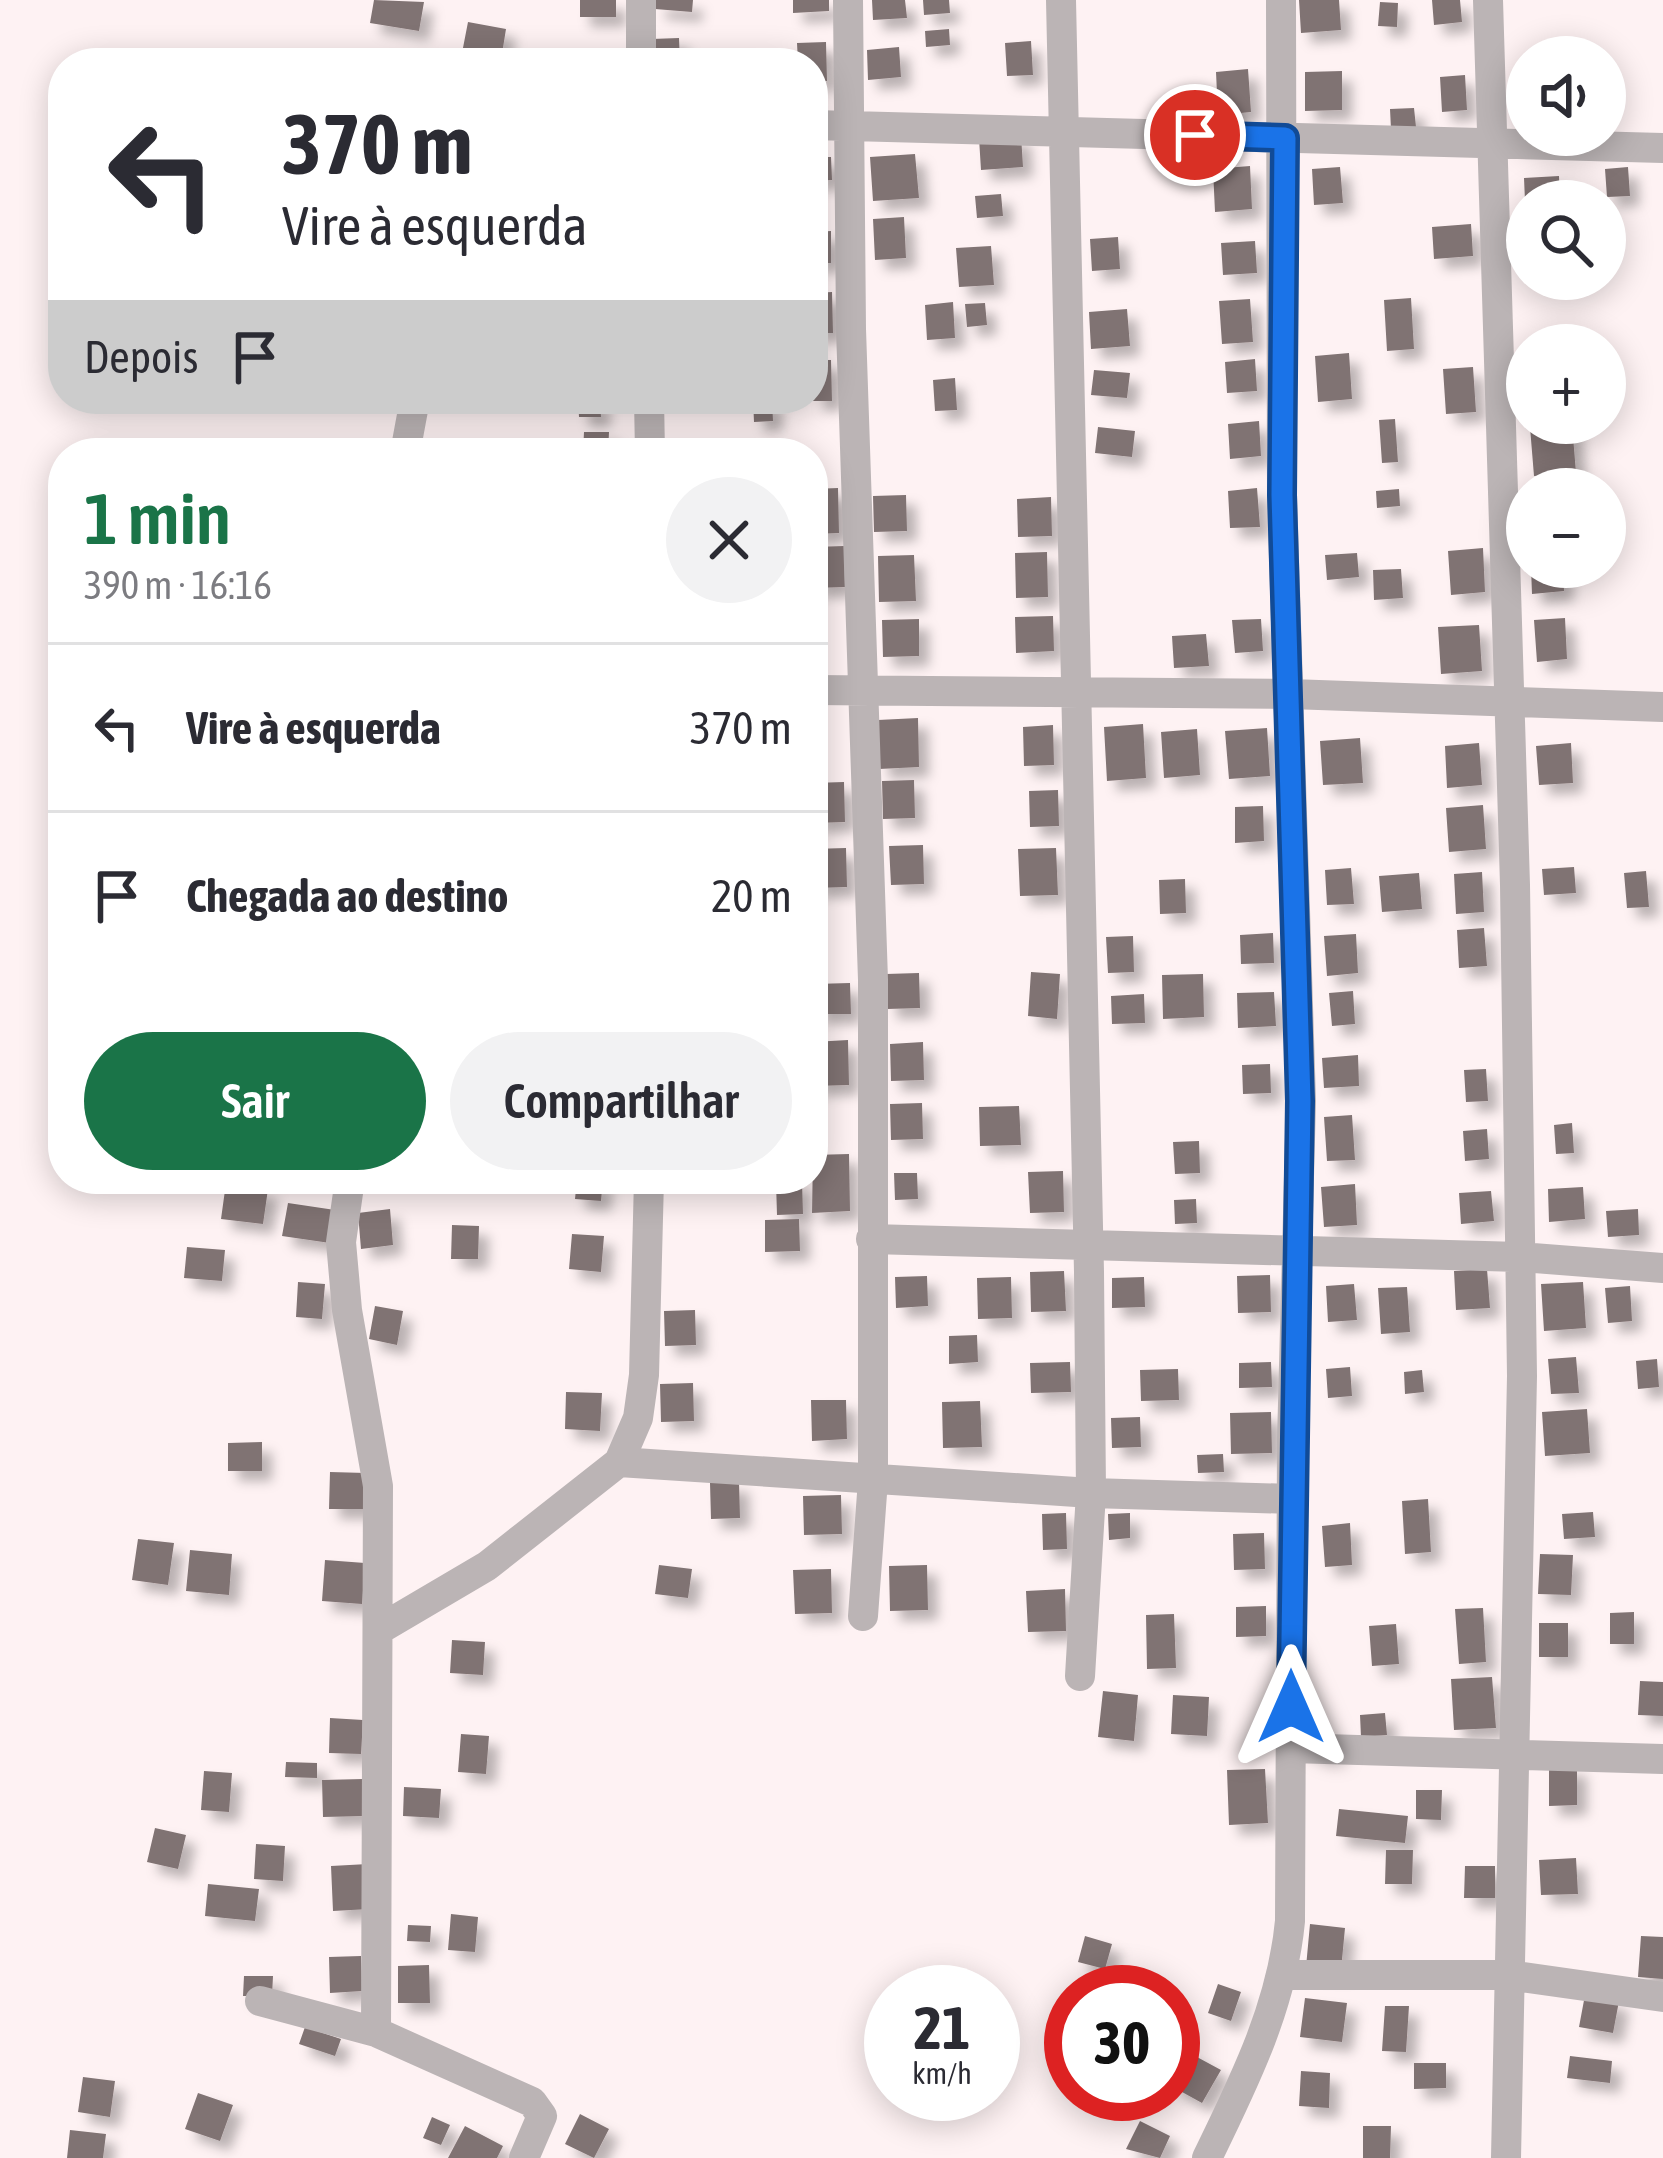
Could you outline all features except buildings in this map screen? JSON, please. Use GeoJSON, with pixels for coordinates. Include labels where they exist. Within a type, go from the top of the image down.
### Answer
{"type":"FeatureCollection","features":[{"type":"Feature","properties":{"kind":"street"},"geometry":{"type":"LineString","coordinates":[[641,0],[641,48]]}},
{"type":"Feature","properties":{"kind":"street"},"geometry":{"type":"LineString","coordinates":[[848,0],[853,125],[851,328],[872,980],[873,1480],[862,1616]]}},
{"type":"Feature","properties":{"kind":"street"},"geometry":{"type":"LineString","coordinates":[[1060,0],[1089,1243],[1090,1492],[1080,1676]]}},
{"type":"Feature","properties":{"kind":"street"},"geometry":{"type":"LineString","coordinates":[[1208,2158],[1245,2081],[1285,1975],[1300,1101],[1282,495],[1285,138],[1281,0]]}},
{"type":"Feature","properties":{"kind":"street"},"geometry":{"type":"LineString","coordinates":[[1487,0],[1509,700],[1520,1257],[1506,2158]]}},
{"type":"Feature","properties":{"kind":"street"},"geometry":{"type":"LineString","coordinates":[[828,124],[1663,148]]}},
{"type":"Feature","properties":{"kind":"street"},"geometry":{"type":"LineString","coordinates":[[828,691],[1290,694],[1663,707]]}},
{"type":"Feature","properties":{"kind":"street"},"geometry":{"type":"LineString","coordinates":[[348,1194],[341,1242],[347,1310],[378,1486],[376,2032]]}},
{"type":"Feature","properties":{"kind":"street"},"geometry":{"type":"LineString","coordinates":[[380,1629],[487,1566],[619,1462],[638,1418],[644,1375],[649,1194]]}},
{"type":"Feature","properties":{"kind":"street"},"geometry":{"type":"LineString","coordinates":[[871,1239],[1520,1257],[1663,1268]]}},
{"type":"Feature","properties":{"kind":"street"},"geometry":{"type":"LineString","coordinates":[[619,1462],[1090,1492],[1292,1498]]}},
{"type":"Feature","properties":{"kind":"street"},"geometry":{"type":"LineString","coordinates":[[1291,1748],[1663,1760]]}},
{"type":"Feature","properties":{"kind":"street"},"geometry":{"type":"LineString","coordinates":[[1285,1975],[1508,1976],[1663,1996]]}},
{"type":"Feature","properties":{"kind":"street"},"geometry":{"type":"LineString","coordinates":[[260,2001],[376,2032],[532,2102],[542,2116],[524,2158]]}},
{"type":"Feature","properties":{"kind":"route"},"geometry":{"type":"LineString","coordinates":[[1195,135],[1285,138],[1282,495],[1300,1101],[1291,1707]]}}]}
